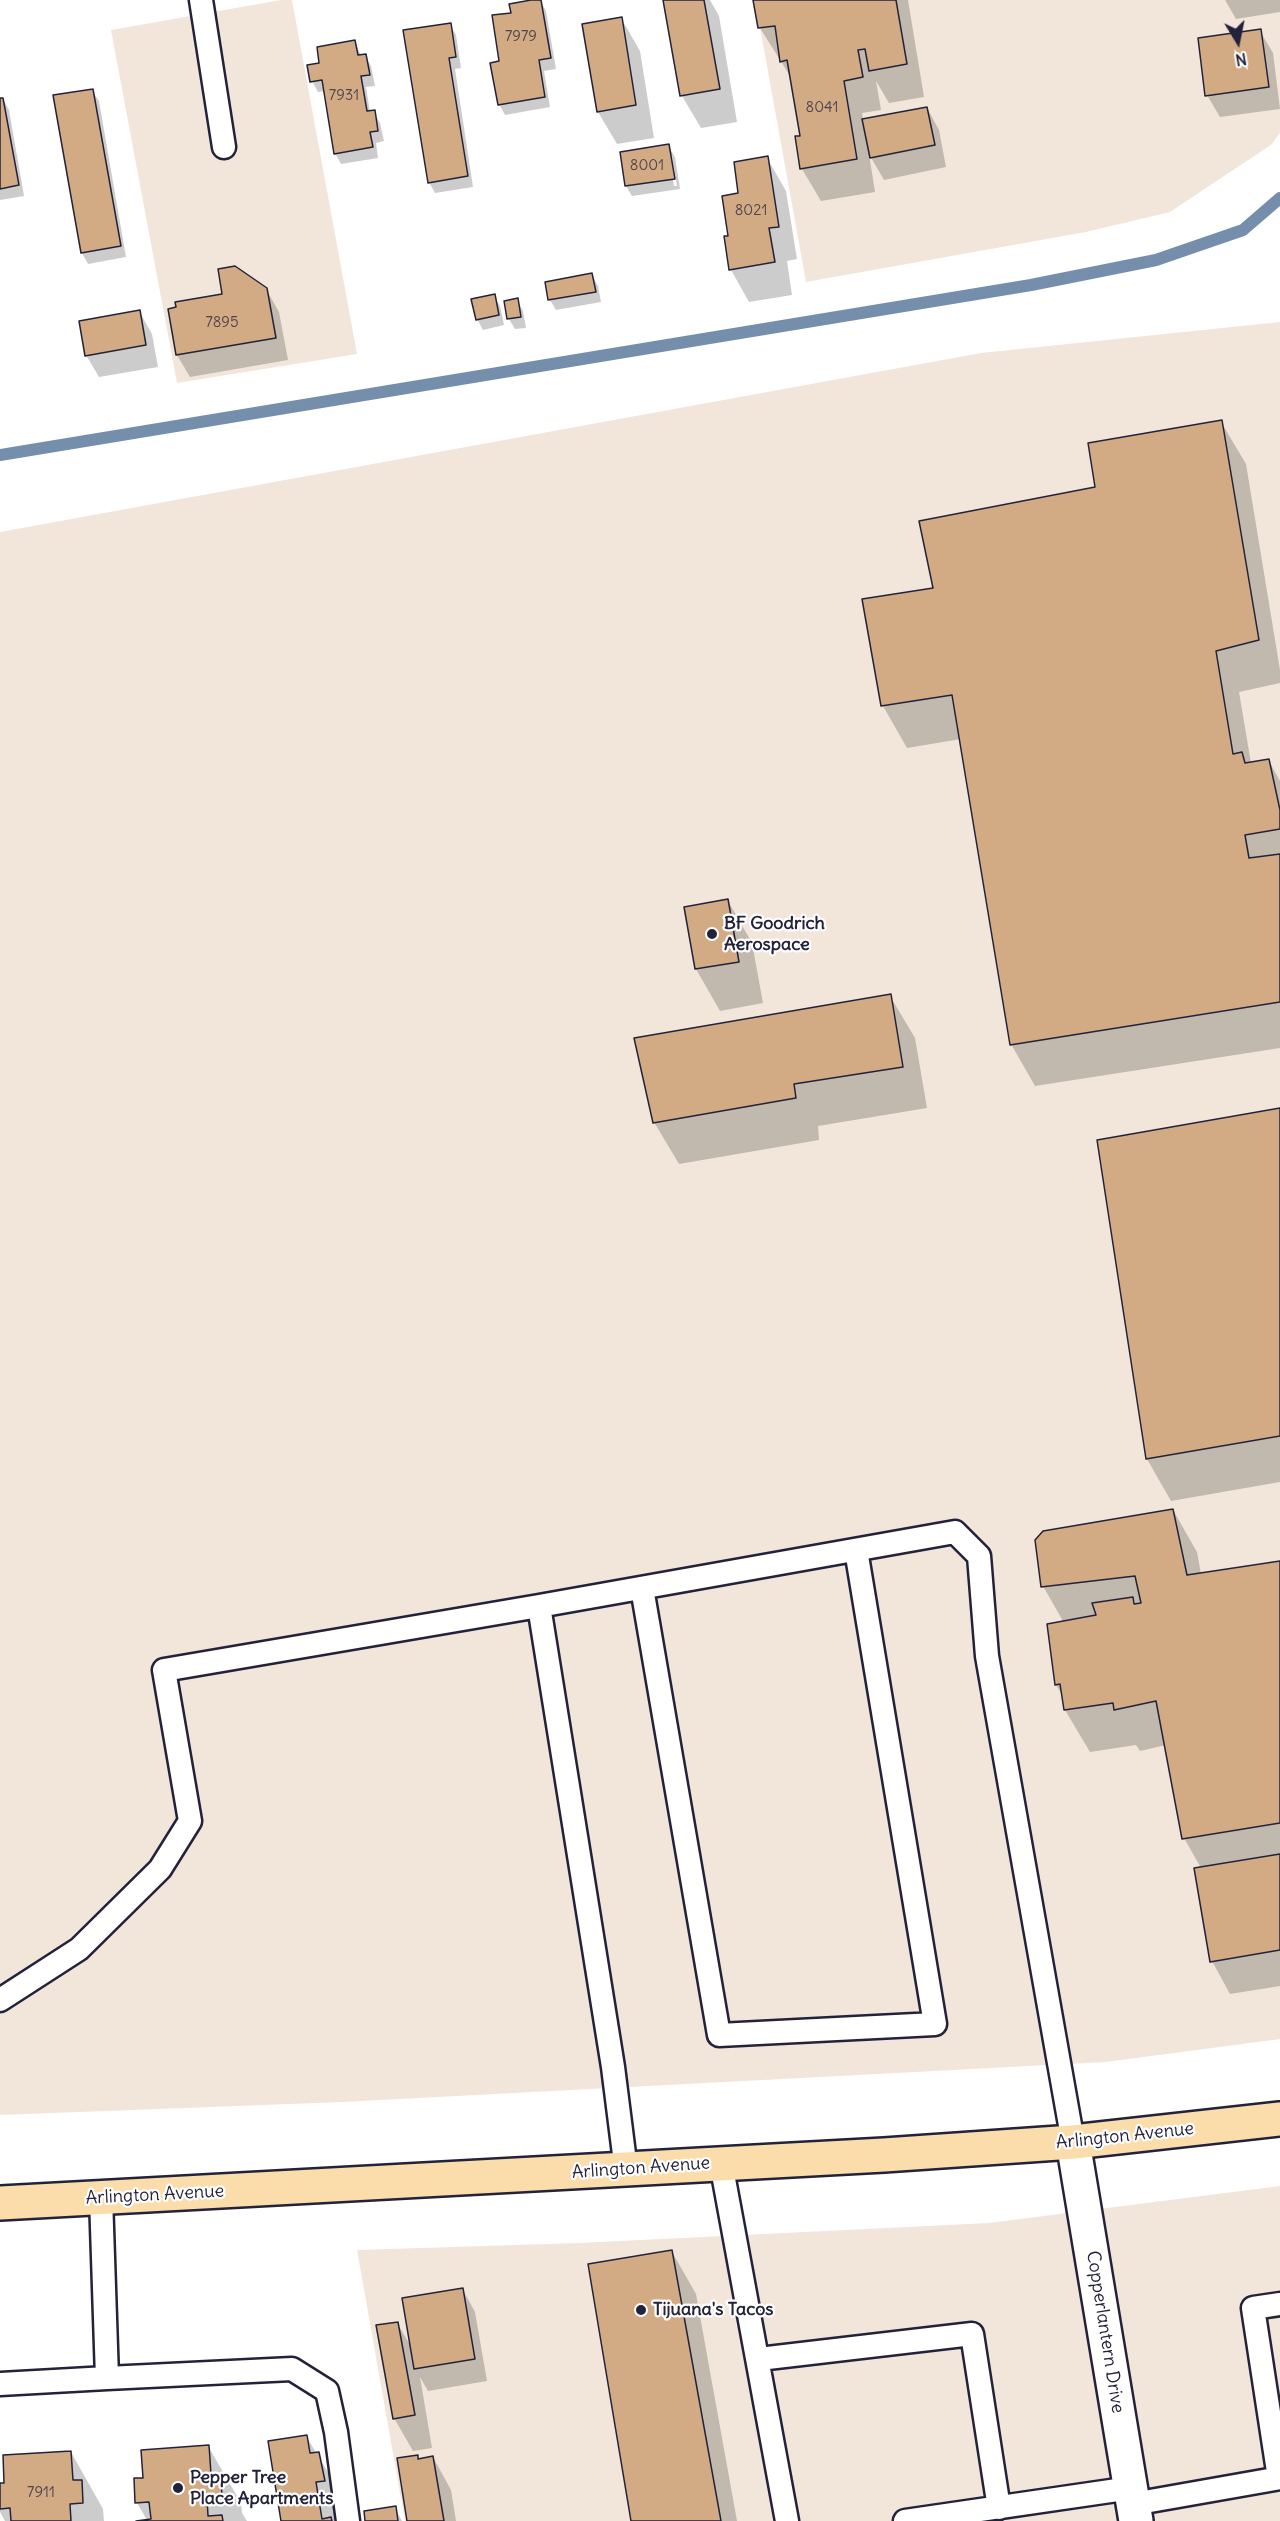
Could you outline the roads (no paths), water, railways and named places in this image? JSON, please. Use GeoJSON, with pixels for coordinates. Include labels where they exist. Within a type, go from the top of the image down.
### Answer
{"type":"FeatureCollection","features":[{"type":"Feature","properties":{"kind":"main road","name":"Arlington Avenue"},"geometry":{"type":"LineString","coordinates":[[0,2202],[627,2170],[1073,2142],[1280,2119]]}},
{"type":"Feature","properties":{"kind":"street","name":"Copperlantern Drive"},"geometry":{"type":"LineString","coordinates":[[1073,2142],[1134,2505]]}},
{"type":"Feature","properties":{"kind":"lane"},"geometry":{"type":"LineString","coordinates":[[201,0],[224,147]]}},
{"type":"Feature","properties":{"kind":"lane"},"geometry":{"type":"LineString","coordinates":[[0,2000],[79,1949],[160,1869],[190,1821],[164,1670],[955,1532],[979,1556],[987,1656],[1073,2142]]}},
{"type":"Feature","properties":{"kind":"lane"},"geometry":{"type":"LineString","coordinates":[[642,1588],[719,2035],[936,2024],[856,1550]]}},
{"type":"Feature","properties":{"kind":"lane"},"geometry":{"type":"LineString","coordinates":[[539,1606],[627,2170]]}},
{"type":"Feature","properties":{"kind":"lane"},"geometry":{"type":"LineString","coordinates":[[722,2163],[787,2521]]}},
{"type":"Feature","properties":{"kind":"lane"},"geometry":{"type":"LineString","coordinates":[[101,2198],[107,2378]]}},
{"type":"Feature","properties":{"kind":"lane"},"geometry":{"type":"LineString","coordinates":[[905,2521],[999,2508],[1134,2505],[1279,2478],[1253,2308],[1280,2304]]}},
{"type":"Feature","properties":{"kind":"lane"},"geometry":{"type":"LineString","coordinates":[[759,2359],[972,2334],[999,2508]]}},
{"type":"Feature","properties":{"kind":"lane"},"geometry":{"type":"LineString","coordinates":[[0,2384],[292,2369],[327,2391],[336,2432],[348,2521]]}},
{"type":"Feature","properties":{"kind":"waterway"},"geometry":{"type":"LineString","coordinates":[[0,455],[1031,285],[1156,260],[1243,230],[1280,198]]}},
{"type":"Feature","properties":{"kind":"place","name":"BF Goodrich Aerospace"},"geometry":{"type":"Point","coordinates":[712,934]}},
{"type":"Feature","properties":{"kind":"place","name":"Tijuana's Tacos"},"geometry":{"type":"Point","coordinates":[641,2310]}},
{"type":"Feature","properties":{"kind":"place","name":"Pepper Tree Place Apartments"},"geometry":{"type":"Point","coordinates":[178,2488]}}]}
